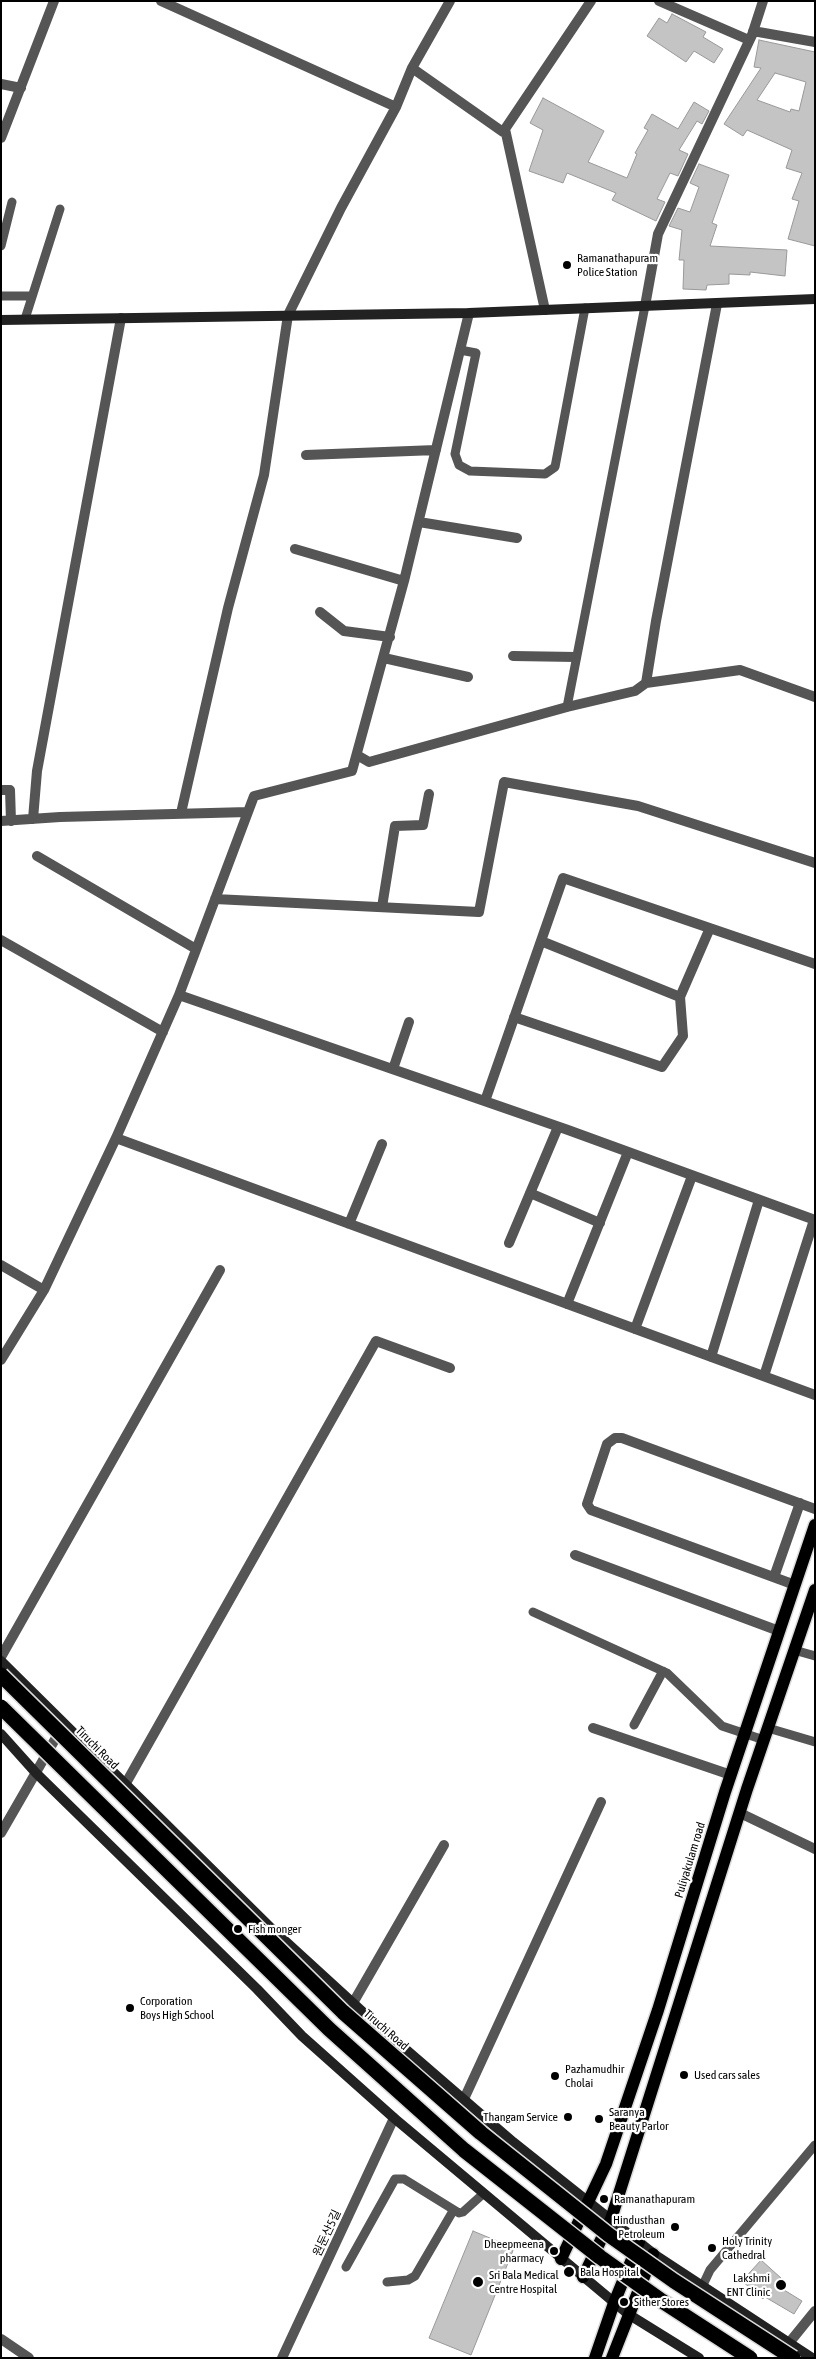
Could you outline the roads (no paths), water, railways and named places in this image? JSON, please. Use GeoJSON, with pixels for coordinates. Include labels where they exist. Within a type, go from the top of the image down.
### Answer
{"type":"FeatureCollection","features":[{"type":"Feature","properties":{"kind":"highway","name":"Tiruchi Road"},"geometry":{"type":"LineString","coordinates":[[1,1675],[343,2012],[481,2133],[609,2235],[674,2281],[791,2351]]}},
{"type":"Feature","properties":{"kind":"highway"},"geometry":{"type":"LineString","coordinates":[[1,1707],[329,2029],[464,2150],[600,2257],[662,2301],[750,2358]]}},
{"type":"Feature","properties":{"kind":"main road","name":"Puliyakulam road"},"geometry":{"type":"LineString","coordinates":[[561,2259],[606,2164],[658,2010],[731,1775],[815,1525]]}},
{"type":"Feature","properties":{"kind":"main road"},"geometry":{"type":"LineString","coordinates":[[583,2277],[611,2219],[740,1813],[815,1590]]}},
{"type":"Feature","properties":{"kind":"main road"},"geometry":{"type":"LineString","coordinates":[[595,2358],[614,2303],[639,2242]]}},
{"type":"Feature","properties":{"kind":"main road"},"geometry":{"type":"LineString","coordinates":[[612,2358],[653,2254]]}},
{"type":"Feature","properties":{"kind":"street"},"geometry":{"type":"LineString","coordinates":[[1,138],[54,1]]}},
{"type":"Feature","properties":{"kind":"street"},"geometry":{"type":"LineString","coordinates":[[161,1],[396,107]]}},
{"type":"Feature","properties":{"kind":"street"},"geometry":{"type":"LineString","coordinates":[[181,814],[228,608],[264,475],[288,315],[341,208],[396,107],[412,68],[450,1]]}},
{"type":"Feature","properties":{"kind":"street"},"geometry":{"type":"LineString","coordinates":[[412,68],[503,132],[592,1]]}},
{"type":"Feature","properties":{"kind":"street"},"geometry":{"type":"LineString","coordinates":[[659,1],[751,36],[815,42]]}},
{"type":"Feature","properties":{"kind":"street"},"geometry":{"type":"LineString","coordinates":[[645,306],[658,234],[751,36],[763,1]]}},
{"type":"Feature","properties":{"kind":"street"},"geometry":{"type":"LineString","coordinates":[[1,84],[20,88]]}},
{"type":"Feature","properties":{"kind":"street"},"geometry":{"type":"LineString","coordinates":[[506,129],[545,310]]}},
{"type":"Feature","properties":{"kind":"street"},"geometry":{"type":"LineString","coordinates":[[1,320],[469,312],[815,299]]}},
{"type":"Feature","properties":{"kind":"street"},"geometry":{"type":"LineString","coordinates":[[646,683],[656,621],[717,304]]}},
{"type":"Feature","properties":{"kind":"street"},"geometry":{"type":"LineString","coordinates":[[1,1360],[44,1290],[116,1138],[179,995],[254,796],[352,772],[390,637],[469,312]]}},
{"type":"Feature","properties":{"kind":"street"},"geometry":{"type":"LineString","coordinates":[[33,819],[37,771],[121,318]]}},
{"type":"Feature","properties":{"kind":"street"},"geometry":{"type":"LineString","coordinates":[[306,455],[436,450]]}},
{"type":"Feature","properties":{"kind":"street"},"geometry":{"type":"LineString","coordinates":[[419,522],[517,538]]}},
{"type":"Feature","properties":{"kind":"street"},"geometry":{"type":"LineString","coordinates":[[295,549],[404,581]]}},
{"type":"Feature","properties":{"kind":"street"},"geometry":{"type":"LineString","coordinates":[[320,612],[344,631],[390,637]]}},
{"type":"Feature","properties":{"kind":"street"},"geometry":{"type":"LineString","coordinates":[[513,656],[576,657]]}},
{"type":"Feature","properties":{"kind":"street"},"geometry":{"type":"LineString","coordinates":[[384,658],[468,678]]}},
{"type":"Feature","properties":{"kind":"street"},"geometry":{"type":"LineString","coordinates":[[357,754],[370,762],[567,707],[635,691],[646,683],[740,670],[815,697]]}},
{"type":"Feature","properties":{"kind":"street"},"geometry":{"type":"LineString","coordinates":[[215,899],[479,912],[504,782],[638,806],[815,863]]}},
{"type":"Feature","properties":{"kind":"street"},"geometry":{"type":"LineString","coordinates":[[1,790],[10,790],[6,821],[248,812]]}},
{"type":"Feature","properties":{"kind":"street"},"geometry":{"type":"LineString","coordinates":[[382,907],[396,826],[423,825],[429,794]]}},
{"type":"Feature","properties":{"kind":"street"},"geometry":{"type":"LineString","coordinates":[[37,856],[196,949]]}},
{"type":"Feature","properties":{"kind":"street"},"geometry":{"type":"LineString","coordinates":[[485,1101],[563,878],[815,964]]}},
{"type":"Feature","properties":{"kind":"street"},"geometry":{"type":"LineString","coordinates":[[514,1017],[662,1067],[683,1036],[680,997],[710,928]]}},
{"type":"Feature","properties":{"kind":"street"},"geometry":{"type":"LineString","coordinates":[[1,940],[163,1032]]}},
{"type":"Feature","properties":{"kind":"street"},"geometry":{"type":"LineString","coordinates":[[540,942],[680,997]]}},
{"type":"Feature","properties":{"kind":"street"},"geometry":{"type":"LineString","coordinates":[[179,995],[485,1101],[814,1220],[764,1376]]}},
{"type":"Feature","properties":{"kind":"street"},"geometry":{"type":"LineString","coordinates":[[393,1069],[409,1022]]}},
{"type":"Feature","properties":{"kind":"street"},"geometry":{"type":"LineString","coordinates":[[509,1243],[558,1127]]}},
{"type":"Feature","properties":{"kind":"street"},"geometry":{"type":"LineString","coordinates":[[116,1138],[815,1395]]}},
{"type":"Feature","properties":{"kind":"street"},"geometry":{"type":"LineString","coordinates":[[349,1224],[382,1144]]}},
{"type":"Feature","properties":{"kind":"street"},"geometry":{"type":"LineString","coordinates":[[567,1304],[628,1152]]}},
{"type":"Feature","properties":{"kind":"street"},"geometry":{"type":"LineString","coordinates":[[635,1329],[692,1176]]}},
{"type":"Feature","properties":{"kind":"street"},"geometry":{"type":"LineString","coordinates":[[530,1194],[600,1223]]}},
{"type":"Feature","properties":{"kind":"street"},"geometry":{"type":"LineString","coordinates":[[711,1357],[759,1200]]}},
{"type":"Feature","properties":{"kind":"street"},"geometry":{"type":"LineString","coordinates":[[1,1265],[44,1290]]}},
{"type":"Feature","properties":{"kind":"street"},"geometry":{"type":"LineString","coordinates":[[1,1657],[220,1270]]}},
{"type":"Feature","properties":{"kind":"street"},"geometry":{"type":"LineString","coordinates":[[126,1783],[376,1341],[450,1368]]}},
{"type":"Feature","properties":{"kind":"street"},"geometry":{"type":"LineString","coordinates":[[795,1585],[588,1508],[587,1504],[607,1444],[615,1438],[622,1438],[815,1508]]}},
{"type":"Feature","properties":{"kind":"street"},"geometry":{"type":"LineString","coordinates":[[774,1577],[800,1503]]}},
{"type":"Feature","properties":{"kind":"street"},"geometry":{"type":"LineString","coordinates":[[575,1555],[779,1631]]}},
{"type":"Feature","properties":{"kind":"street"},"geometry":{"type":"LineString","coordinates":[[1,1661],[273,1930],[353,2003],[464,2099],[653,2254],[791,2351],[812,2358]]}},
{"type":"Feature","properties":{"kind":"street"},"geometry":{"type":"LineString","coordinates":[[1,1833],[64,1724]]}},
{"type":"Feature","properties":{"kind":"street"},"geometry":{"type":"LineString","coordinates":[[593,1728],[731,1775]]}},
{"type":"Feature","properties":{"kind":"street"},"geometry":{"type":"LineString","coordinates":[[1,1734],[36,1774],[258,1989],[302,2036],[394,2118],[614,2303],[628,2314],[699,2358]]}},
{"type":"Feature","properties":{"kind":"street"},"geometry":{"type":"LineString","coordinates":[[464,2099],[601,1802]]}},
{"type":"Feature","properties":{"kind":"street"},"geometry":{"type":"LineString","coordinates":[[740,1813],[815,1849]]}},
{"type":"Feature","properties":{"kind":"street"},"geometry":{"type":"LineString","coordinates":[[353,2003],[444,1845]]}},
{"type":"Feature","properties":{"kind":"street","name":"원둔산5길"},"geometry":{"type":"LineString","coordinates":[[282,2358],[394,2118]]}},
{"type":"Feature","properties":{"kind":"street"},"geometry":{"type":"LineString","coordinates":[[791,2351],[815,2311]]}},
{"type":"Feature","properties":{"kind":"street"},"geometry":{"type":"LineString","coordinates":[[1,2339],[29,2358]]}},
{"type":"Feature","properties":{"kind":"lane"},"geometry":{"type":"LineString","coordinates":[[1,246],[12,202]]}},
{"type":"Feature","properties":{"kind":"lane"},"geometry":{"type":"LineString","coordinates":[[26,319],[31,296],[60,209]]}},
{"type":"Feature","properties":{"kind":"lane"},"geometry":{"type":"LineString","coordinates":[[1,296],[31,296]]}},
{"type":"Feature","properties":{"kind":"lane"},"geometry":{"type":"LineString","coordinates":[[567,707],[645,306]]}},
{"type":"Feature","properties":{"kind":"lane"},"geometry":{"type":"LineString","coordinates":[[460,350],[476,354],[455,454],[458,465],[470,471],[545,474],[555,467],[584,308]]}},
{"type":"Feature","properties":{"kind":"lane"},"geometry":{"type":"LineString","coordinates":[[533,1612],[663,1671],[671,1676],[722,1726],[764,1740]]}},
{"type":"Feature","properties":{"kind":"lane"},"geometry":{"type":"LineString","coordinates":[[794,1650],[815,1656]]}},
{"type":"Feature","properties":{"kind":"lane"},"geometry":{"type":"LineString","coordinates":[[634,1725],[663,1671]]}},
{"type":"Feature","properties":{"kind":"lane"},"geometry":{"type":"LineString","coordinates":[[768,1728],[815,1742]]}},
{"type":"Feature","properties":{"kind":"lane"},"geometry":{"type":"LineString","coordinates":[[702,2287],[710,2270],[815,2145]]}},
{"type":"Feature","properties":{"kind":"lane"},"geometry":{"type":"LineString","coordinates":[[346,2267],[396,2179],[404,2179],[453,2212],[463,2212],[483,2194]]}},
{"type":"Feature","properties":{"kind":"lane"},"geometry":{"type":"LineString","coordinates":[[387,2282],[408,2280],[415,2276],[453,2212]]}},
{"type":"Feature","properties":{"kind":"place","name":"Ramanathapuram Police Station"},"geometry":{"type":"Point","coordinates":[567,265]}},
{"type":"Feature","properties":{"kind":"place","name":"Fish monger"},"geometry":{"type":"Point","coordinates":[238,1929]}},
{"type":"Feature","properties":{"kind":"place","name":"Corporation Boys High School"},"geometry":{"type":"Point","coordinates":[130,2008]}},
{"type":"Feature","properties":{"kind":"place","name":"Used cars sales"},"geometry":{"type":"Point","coordinates":[684,2075]}},
{"type":"Feature","properties":{"kind":"place","name":"Pazhamudhir Cholai"},"geometry":{"type":"Point","coordinates":[555,2076]}},
{"type":"Feature","properties":{"kind":"place","name":"Thangam Service"},"geometry":{"type":"Point","coordinates":[568,2117]}},
{"type":"Feature","properties":{"kind":"place","name":"Saranya Beauty Parlor"},"geometry":{"type":"Point","coordinates":[599,2119]}},
{"type":"Feature","properties":{"kind":"place","name":"Ramanathapuram"},"geometry":{"type":"Point","coordinates":[604,2199]}},
{"type":"Feature","properties":{"kind":"place","name":"Hindusthan Petroleum"},"geometry":{"type":"Point","coordinates":[675,2227]}},
{"type":"Feature","properties":{"kind":"place","name":"Holy Trinity Cathedral"},"geometry":{"type":"Point","coordinates":[712,2248]}},
{"type":"Feature","properties":{"kind":"place","name":"Dheepmeena pharmacy"},"geometry":{"type":"Point","coordinates":[554,2251]}},
{"type":"Feature","properties":{"kind":"place","name":"Bala Hospital"},"geometry":{"type":"Point","coordinates":[569,2272]}},
{"type":"Feature","properties":{"kind":"place","name":"Sri Bala Medical Centre Hospital"},"geometry":{"type":"Point","coordinates":[478,2282]}},
{"type":"Feature","properties":{"kind":"place","name":"Lakshmi ENT Clinic"},"geometry":{"type":"Point","coordinates":[781,2285]}},
{"type":"Feature","properties":{"kind":"place","name":"Sither Stores"},"geometry":{"type":"Point","coordinates":[624,2302]}}]}
